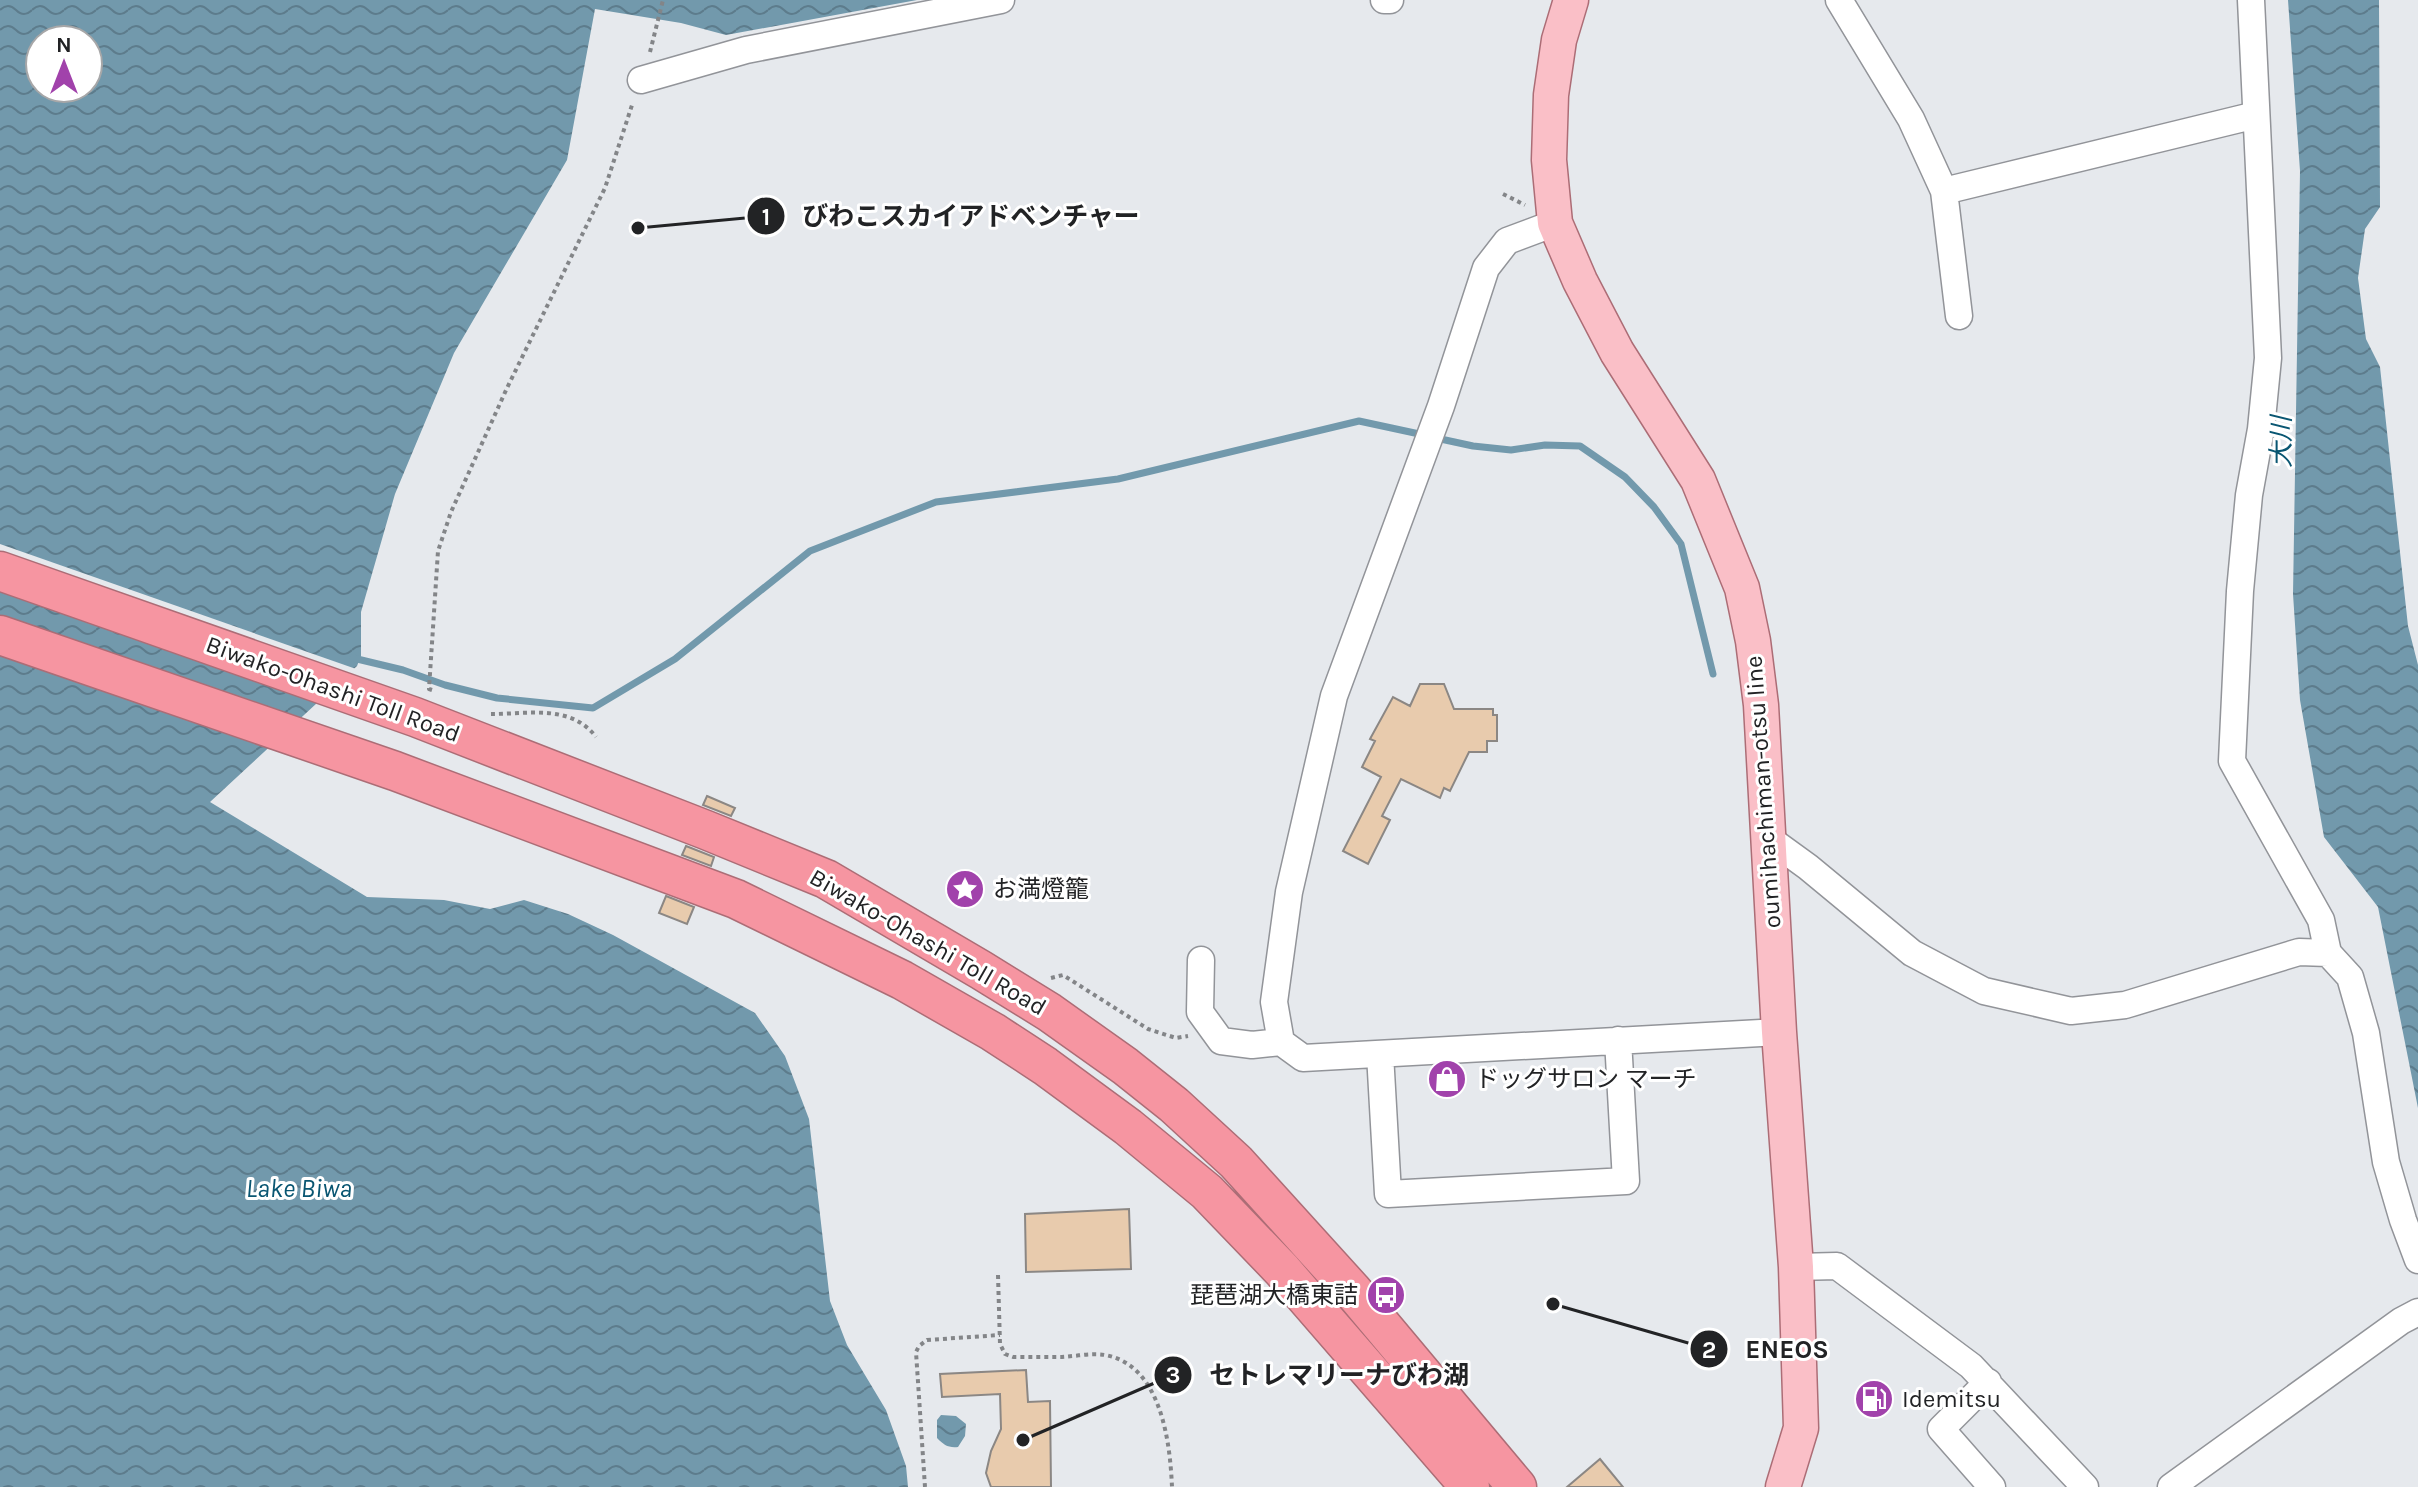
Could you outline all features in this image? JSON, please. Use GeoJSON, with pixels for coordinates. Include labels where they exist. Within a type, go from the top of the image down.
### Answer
{"type":"FeatureCollection","features":[{"type":"Feature","properties":{"kind":"highway","name":"Biwako-Ohashi Toll Road"},"geometry":{"type":"LineString","coordinates":[[0,571],[429,700],[706,830],[826,879],[1049,1012],[1174,1105],[1236,1162],[1352,1290],[1517,1487]]}},
{"type":"Feature","properties":{"kind":"highway","name":"Biwako-Ohashi Toll Road"},"geometry":{"type":"LineString","coordinates":[[0,635],[395,771],[736,899],[902,980],[993,1032],[1128,1127],[1207,1192],[1282,1270],[1470,1487]]}},
{"type":"Feature","properties":{"kind":"main road","name":"oumihachiman-otsu line"},"geometry":{"type":"LineString","coordinates":[[1571,0],[1559,40],[1551,95],[1549,160],[1541,214],[1617,352],[1698,480],[1742,588],[1753,641],[1761,705],[1796,1267],[1801,1428],[1783,1487]]}},
{"type":"Feature","properties":{"kind":"street"},"geometry":{"type":"LineString","coordinates":[[641,80],[746,50],[1001,0]]}},
{"type":"Feature","properties":{"kind":"street"},"geometry":{"type":"LineString","coordinates":[[1839,0],[1911,119],[1944,191],[1959,316]]}},
{"type":"Feature","properties":{"kind":"street"},"geometry":{"type":"LineString","coordinates":[[2251,0],[2268,358],[2261,429],[2249,495],[2240,591],[2232,761],[2321,920],[2328,953],[2350,977],[2366,1033],[2386,1162],[2418,1260]]}},
{"type":"Feature","properties":{"kind":"street"},"geometry":{"type":"LineString","coordinates":[[1944,191],[2256,115]]}},
{"type":"Feature","properties":{"kind":"street"},"geometry":{"type":"LineString","coordinates":[[1281,1042],[1274,1002],[1289,892],[1334,696],[1441,406],[1486,268],[1507,241],[1541,214]]}},
{"type":"Feature","properties":{"kind":"street"},"geometry":{"type":"LineString","coordinates":[[1768,838],[1912,953],[1984,991],[2071,1011],[2125,1005],[2299,952],[2328,953]]}},
{"type":"Feature","properties":{"kind":"street"},"geometry":{"type":"LineString","coordinates":[[1201,960],[1200,1012],[1221,1041],[1252,1045],[1281,1042],[1303,1058],[1779,1032]]}},
{"type":"Feature","properties":{"kind":"street"},"geometry":{"type":"LineString","coordinates":[[1380,1054],[1388,1194],[1626,1181],[1618,1040]]}},
{"type":"Feature","properties":{"kind":"street"},"geometry":{"type":"LineString","coordinates":[[1796,1267],[1837,1266],[1971,1366],[2085,1487]]}},
{"type":"Feature","properties":{"kind":"street"},"geometry":{"type":"LineString","coordinates":[[2171,1487],[2401,1321],[2418,1312]]}},
{"type":"Feature","properties":{"kind":"street"},"geometry":{"type":"LineString","coordinates":[[1988,1382],[1941,1429],[1992,1487]]}},
{"type":"Feature","properties":{"kind":"path"},"geometry":{"type":"LineString","coordinates":[[429,700],[438,551],[451,512],[507,388],[605,188],[641,80],[663,0]]}},
{"type":"Feature","properties":{"kind":"path"},"geometry":{"type":"LineString","coordinates":[[1503,194],[1541,214]]}},
{"type":"Feature","properties":{"kind":"path"},"geometry":{"type":"LineString","coordinates":[[486,714],[562,713],[587,724],[596,737]]}},
{"type":"Feature","properties":{"kind":"path"},"geometry":{"type":"LineString","coordinates":[[1047,979],[1063,975],[1148,1029],[1176,1038],[1199,1034]]}},
{"type":"Feature","properties":{"kind":"path"},"geometry":{"type":"LineString","coordinates":[[998,1275],[1000,1344],[1005,1354],[1013,1357],[1102,1354],[1120,1358],[1135,1370],[1154,1394],[1167,1432],[1172,1487]]}},
{"type":"Feature","properties":{"kind":"path"},"geometry":{"type":"LineString","coordinates":[[925,1487],[916,1352],[927,1340],[1000,1335]]}},
{"type":"Feature","properties":{"kind":"water","name":"Lake Biwa"},"geometry":{"type":"Polygon","coordinates":[[[0,0],[917,0],[726,35],[681,23],[595,9],[567,160],[454,353],[395,494],[361,612],[361,656],[357,666],[210,802],[367,897],[444,900],[490,909],[524,900],[568,914],[613,935],[755,1013],[785,1056],[809,1119],[830,1301],[847,1345],[886,1410],[906,1466],[908,1487],[0,1487],[0,0]]]}},
{"type":"Feature","properties":{"kind":"water"},"geometry":{"type":"Polygon","coordinates":[[[2288,0],[2379,0],[2380,207],[2365,229],[2358,278],[2366,339],[2380,367],[2408,626],[2418,665],[2418,1108],[2378,907],[2324,837],[2300,700],[2293,594],[2300,171],[2288,0]]]}},
{"type":"Feature","properties":{"kind":"water"},"geometry":{"type":"Polygon","coordinates":[[[941,1415],[956,1416],[966,1424],[965,1436],[958,1447],[946,1446],[937,1438],[937,1420],[941,1415]]]}},
{"type":"Feature","properties":{"kind":"pier"},"geometry":{"type":"Polygon","coordinates":[[[0,544],[359,670],[325,702],[0,587],[0,544]]]}},
{"type":"Feature","properties":{"kind":"building"},"geometry":{"type":"Polygon","coordinates":[[[1420,684],[1444,684],[1454,709],[1493,709],[1493,715],[1497,715],[1497,741],[1487,741],[1487,752],[1469,752],[1450,791],[1444,788],[1440,798],[1401,779],[1382,816],[1390,820],[1368,864],[1343,851],[1381,777],[1362,767],[1375,741],[1370,739],[1393,697],[1410,706],[1420,684]]]}},
{"type":"Feature","properties":{"kind":"building"},"geometry":{"type":"Polygon","coordinates":[[[707,796],[735,808],[731,816],[703,805],[707,796]]]}},
{"type":"Feature","properties":{"kind":"building"},"geometry":{"type":"Polygon","coordinates":[[[686,846],[714,857],[711,866],[682,855],[686,846]]]}},
{"type":"Feature","properties":{"kind":"building"},"geometry":{"type":"Polygon","coordinates":[[[666,896],[694,907],[687,924],[659,913],[666,896]]]}},
{"type":"Feature","properties":{"kind":"building"},"geometry":{"type":"Polygon","coordinates":[[[1129,1209],[1131,1269],[1026,1272],[1025,1214],[1129,1209]]]}},
{"type":"Feature","properties":{"kind":"building"},"geometry":{"type":"Polygon","coordinates":[[[1026,1370],[1028,1402],[1050,1401],[1051,1487],[991,1487],[986,1473],[1001,1429],[1000,1394],[942,1397],[940,1374],[1026,1370]]]}},
{"type":"Feature","properties":{"kind":"building"},"geometry":{"type":"Polygon","coordinates":[[[1600,1459],[1623,1487],[1567,1487],[1600,1459]]]}},
{"type":"Feature","properties":{"kind":"waterway"},"geometry":{"type":"LineString","coordinates":[[353,658],[497,698],[593,708],[675,659],[810,551],[936,502],[1118,479],[1359,421],[1424,435]]}},
{"type":"Feature","properties":{"kind":"waterway"},"geometry":{"type":"LineString","coordinates":[[1436,438],[1511,450],[1545,445],[1580,446],[1625,477],[1654,507],[1681,544],[1713,674]]}},
{"type":"Feature","properties":{"kind":"place","name":"びわこスカイアドベンチャー"},"geometry":{"type":"Point","coordinates":[638,228]}},
{"type":"Feature","properties":{"kind":"place","name":"お満燈籠"},"geometry":{"type":"Point","coordinates":[965,889]}},
{"type":"Feature","properties":{"kind":"place","name":"ドッグサロン マーチ"},"geometry":{"type":"Point","coordinates":[1447,1079]}},
{"type":"Feature","properties":{"kind":"place","name":"琵琶湖大橋東詰"},"geometry":{"type":"Point","coordinates":[1386,1295]}},
{"type":"Feature","properties":{"kind":"place","name":"ENEOS"},"geometry":{"type":"Point","coordinates":[1553,1304]}},
{"type":"Feature","properties":{"kind":"place","name":"Idemitsu"},"geometry":{"type":"Point","coordinates":[1874,1399]}},
{"type":"Feature","properties":{"kind":"place","name":"セトレマリーナびわ湖"},"geometry":{"type":"Point","coordinates":[1023,1440]}},
{"type":"Feature","properties":{"kind":"water label","name":"大川"},"geometry":{"type":"Point","coordinates":[2281,442]}}]}
